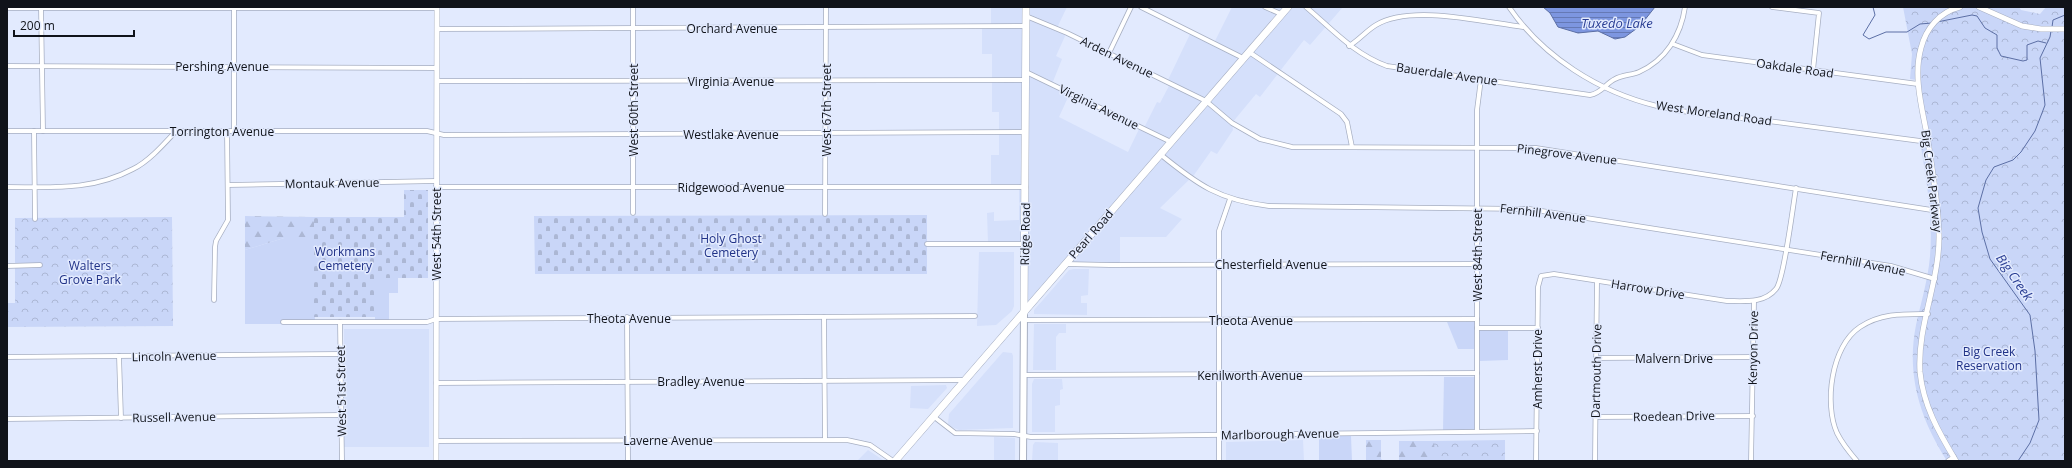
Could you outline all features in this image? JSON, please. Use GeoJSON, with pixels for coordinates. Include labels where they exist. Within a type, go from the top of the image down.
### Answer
{"type":"FeatureCollection","features":[{"type":"Feature","properties":{"kind":"main road","name":"Ridge Road"},"geometry":{"type":"LineString","coordinates":[[1023,461],[1026,7]]}},
{"type":"Feature","properties":{"kind":"main road","name":"Pearl Road"},"geometry":{"type":"LineString","coordinates":[[894,461],[932,416],[1024,316],[1065,264],[1288,7]]}},
{"type":"Feature","properties":{"kind":"street"},"geometry":{"type":"LineString","coordinates":[[7,8],[234,9],[437,7]]}},
{"type":"Feature","properties":{"kind":"street","name":"West 54th Street"},"geometry":{"type":"LineString","coordinates":[[436,461],[437,7]]}},
{"type":"Feature","properties":{"kind":"street","name":"West 60th Street"},"geometry":{"type":"LineString","coordinates":[[633,7],[633,212]]}},
{"type":"Feature","properties":{"kind":"street","name":"West 67th Street"},"geometry":{"type":"LineString","coordinates":[[825,214],[826,7]]}},
{"type":"Feature","properties":{"kind":"street"},"geometry":{"type":"LineString","coordinates":[[1109,54],[1131,7]]}},
{"type":"Feature","properties":{"kind":"street"},"geometry":{"type":"LineString","coordinates":[[1141,7],[1243,58]]}},
{"type":"Feature","properties":{"kind":"street"},"geometry":{"type":"LineString","coordinates":[[1265,7],[1281,14]]}},
{"type":"Feature","properties":{"kind":"street","name":"Bauerdale Avenue"},"geometry":{"type":"LineString","coordinates":[[1306,7],[1349,46],[1373,61],[1387,66],[1585,94],[1596,93],[1615,79],[1647,68],[1673,44]]}},
{"type":"Feature","properties":{"kind":"street","name":"West Moreland Road"},"geometry":{"type":"LineString","coordinates":[[1509,7],[1523,27],[1558,59],[1606,87],[1640,101],[1683,110],[1928,142]]}},
{"type":"Feature","properties":{"kind":"street"},"geometry":{"type":"LineString","coordinates":[[1673,44],[1681,25],[1685,7]]}},
{"type":"Feature","properties":{"kind":"street"},"geometry":{"type":"LineString","coordinates":[[1772,7],[1819,13],[1813,70]]}},
{"type":"Feature","properties":{"kind":"street","name":"Big Creek Parkway"},"geometry":{"type":"LineString","coordinates":[[1955,459],[1934,424],[1926,399],[1920,372],[1921,338],[1935,280],[1939,236],[1938,211],[1918,84],[1920,50],[1929,28],[1937,19],[1948,11],[1960,7]]}},
{"type":"Feature","properties":{"kind":"street"},"geometry":{"type":"LineString","coordinates":[[1979,7],[1992,11],[2016,24],[2042,29],[2063,29]]}},
{"type":"Feature","properties":{"kind":"street"},"geometry":{"type":"LineString","coordinates":[[41,8],[43,131]]}},
{"type":"Feature","properties":{"kind":"street"},"geometry":{"type":"LineString","coordinates":[[234,9],[234,131]]}},
{"type":"Feature","properties":{"kind":"street"},"geometry":{"type":"LineString","coordinates":[[1349,46],[1375,25],[1393,17],[1409,14],[1426,14],[1523,27]]}},
{"type":"Feature","properties":{"kind":"street","name":"Arden Avenue"},"geometry":{"type":"LineString","coordinates":[[1026,16],[1067,33],[1206,101]]}},
{"type":"Feature","properties":{"kind":"street","name":"Orchard Avenue"},"geometry":{"type":"LineString","coordinates":[[437,29],[1027,26]]}},
{"type":"Feature","properties":{"kind":"street","name":"Oakdale Road"},"geometry":{"type":"LineString","coordinates":[[1673,44],[1702,55],[1918,84]]}},
{"type":"Feature","properties":{"kind":"street"},"geometry":{"type":"LineString","coordinates":[[1249,51],[1341,114],[1346,122],[1352,147]]}},
{"type":"Feature","properties":{"kind":"street","name":"Pershing Avenue"},"geometry":{"type":"LineString","coordinates":[[7,66],[436,68]]}},
{"type":"Feature","properties":{"kind":"street","name":"Virginia Avenue"},"geometry":{"type":"LineString","coordinates":[[1026,72],[1171,142]]}},
{"type":"Feature","properties":{"kind":"street","name":"West 84th Street"},"geometry":{"type":"LineString","coordinates":[[1476,431],[1477,110],[1481,79]]}},
{"type":"Feature","properties":{"kind":"street","name":"Virginia Avenue"},"geometry":{"type":"LineString","coordinates":[[437,81],[1026,80]]}},
{"type":"Feature","properties":{"kind":"street","name":"Pinegrove Avenue"},"geometry":{"type":"LineString","coordinates":[[1206,101],[1232,123],[1260,139],[1292,147],[1478,146],[1536,148],[1938,211]]}},
{"type":"Feature","properties":{"kind":"street","name":"Torrington Avenue"},"geometry":{"type":"LineString","coordinates":[[7,131],[430,131],[436,133]]}},
{"type":"Feature","properties":{"kind":"street"},"geometry":{"type":"LineString","coordinates":[[34,131],[35,219]]}},
{"type":"Feature","properties":{"kind":"street"},"geometry":{"type":"LineString","coordinates":[[7,187],[74,187],[95,184],[134,169],[158,150],[176,131]]}},
{"type":"Feature","properties":{"kind":"street"},"geometry":{"type":"LineString","coordinates":[[214,300],[215,247],[228,220],[227,131]]}},
{"type":"Feature","properties":{"kind":"street","name":"Westlake Avenue"},"geometry":{"type":"LineString","coordinates":[[436,133],[826,134],[1025,132]]}},
{"type":"Feature","properties":{"kind":"street","name":"Fernhill Avenue"},"geometry":{"type":"LineString","coordinates":[[1160,154],[1194,182],[1230,199],[1269,206],[1530,208],[1891,266],[1935,280]]}},
{"type":"Feature","properties":{"kind":"street","name":"Montauk Avenue"},"geometry":{"type":"LineString","coordinates":[[228,185],[436,184]]}},
{"type":"Feature","properties":{"kind":"street","name":"Ridgewood Avenue"},"geometry":{"type":"LineString","coordinates":[[436,184],[634,187],[1026,187]]}},
{"type":"Feature","properties":{"kind":"street","name":"Kenyon Drive"},"geometry":{"type":"LineString","coordinates":[[1751,461],[1754,301],[1768,296],[1777,288],[1786,249],[1796,188]]}},
{"type":"Feature","properties":{"kind":"street"},"geometry":{"type":"LineString","coordinates":[[1219,461],[1219,231],[1230,199]]}},
{"type":"Feature","properties":{"kind":"street"},"geometry":{"type":"LineString","coordinates":[[927,244],[1024,244]]}},
{"type":"Feature","properties":{"kind":"street","name":"Chesterfield Avenue"},"geometry":{"type":"LineString","coordinates":[[1065,264],[1477,264]]}},
{"type":"Feature","properties":{"kind":"street"},"geometry":{"type":"LineString","coordinates":[[7,266],[40,265]]}},
{"type":"Feature","properties":{"kind":"street","name":"Harrow Drive"},"geometry":{"type":"LineString","coordinates":[[1541,276],[1554,274],[1727,301],[1754,301]]}},
{"type":"Feature","properties":{"kind":"street","name":"Amherst Drive"},"geometry":{"type":"LineString","coordinates":[[1536,461],[1538,287],[1541,276]]}},
{"type":"Feature","properties":{"kind":"street","name":"Dartmouth Drive"},"geometry":{"type":"LineString","coordinates":[[1595,461],[1597,281]]}},
{"type":"Feature","properties":{"kind":"street"},"geometry":{"type":"LineString","coordinates":[[1856,461],[1837,432],[1832,406],[1832,380],[1836,360],[1844,344],[1859,327],[1893,314],[1928,314]]}},
{"type":"Feature","properties":{"kind":"street","name":"Theota Avenue"},"geometry":{"type":"LineString","coordinates":[[283,322],[427,322],[436,319],[627,317],[976,316]]}},
{"type":"Feature","properties":{"kind":"street","name":"Theota Avenue"},"geometry":{"type":"LineString","coordinates":[[1024,316],[1219,320],[1477,319]]}},
{"type":"Feature","properties":{"kind":"street"},"geometry":{"type":"LineString","coordinates":[[627,317],[628,461]]}},
{"type":"Feature","properties":{"kind":"street"},"geometry":{"type":"LineString","coordinates":[[824,317],[825,439]]}},
{"type":"Feature","properties":{"kind":"street","name":"West 51st Street"},"geometry":{"type":"LineString","coordinates":[[340,322],[342,461]]}},
{"type":"Feature","properties":{"kind":"street"},"geometry":{"type":"LineString","coordinates":[[1477,328],[1538,328]]}},
{"type":"Feature","properties":{"kind":"street","name":"Lincoln Avenue"},"geometry":{"type":"LineString","coordinates":[[7,357],[340,354]]}},
{"type":"Feature","properties":{"kind":"street"},"geometry":{"type":"LineString","coordinates":[[119,356],[121,418]]}},
{"type":"Feature","properties":{"kind":"street","name":"Malvern Drive"},"geometry":{"type":"LineString","coordinates":[[1596,358],[1753,357]]}},
{"type":"Feature","properties":{"kind":"street","name":"Kenilworth Avenue"},"geometry":{"type":"LineString","coordinates":[[1024,375],[1477,373]]}},
{"type":"Feature","properties":{"kind":"street","name":"Bradley Avenue"},"geometry":{"type":"LineString","coordinates":[[436,383],[966,380]]}},
{"type":"Feature","properties":{"kind":"street","name":"Russell Avenue"},"geometry":{"type":"LineString","coordinates":[[7,419],[341,415]]}},
{"type":"Feature","properties":{"kind":"street","name":"Marlborough Avenue"},"geometry":{"type":"LineString","coordinates":[[932,416],[955,433],[1023,435],[1219,435],[1537,431]]}},
{"type":"Feature","properties":{"kind":"street","name":"Roedean Drive"},"geometry":{"type":"LineString","coordinates":[[1595,417],[1753,416]]}},
{"type":"Feature","properties":{"kind":"street","name":"Laverne Avenue"},"geometry":{"type":"LineString","coordinates":[[436,441],[825,439],[865,443],[894,461]]}},
{"type":"Feature","properties":{"kind":"street"},"geometry":{"type":"LineString","coordinates":[[1948,461],[1955,459]]}},
{"type":"Feature","properties":{"kind":"shaded area"},"geometry":{"type":"Polygon","coordinates":[[[991,7],[1067,7],[1056,30],[1066,34],[1056,56],[1062,59],[1052,84],[1070,93],[1059,117],[1128,152],[1140,127],[1144,128],[1157,102],[1160,103],[1170,84],[1167,82],[1191,32],[1214,43],[1232,7],[1343,7],[1310,45],[1304,40],[1260,97],[1256,94],[1232,123],[1233,130],[1217,154],[1211,151],[1194,175],[1160,208],[1182,219],[1166,237],[1120,237],[1120,263],[1068,262],[1024,310],[1025,243],[988,243],[987,213],[994,212],[994,221],[1019,220],[1019,184],[991,184],[991,155],[999,155],[999,112],[992,112],[992,54],[982,54],[982,28],[991,28],[991,7]]]}},
{"type":"Feature","properties":{"kind":"shaded area"},"geometry":{"type":"Polygon","coordinates":[[[979,252],[1014,252],[1014,306],[1012,311],[996,325],[977,326],[979,252]]]}},
{"type":"Feature","properties":{"kind":"shaded area"},"geometry":{"type":"Polygon","coordinates":[[[1089,269],[1088,295],[1081,296],[1081,303],[1087,303],[1087,315],[1034,314],[1034,310],[1069,270],[1089,269]]]}},
{"type":"Feature","properties":{"kind":"shaded area"},"geometry":{"type":"Polygon","coordinates":[[[1034,324],[1066,324],[1066,333],[1059,333],[1056,337],[1056,370],[1033,370],[1034,324]]]}},
{"type":"Feature","properties":{"kind":"shaded area"},"geometry":{"type":"Polygon","coordinates":[[[344,329],[429,329],[429,447],[344,447],[344,329]]]}},
{"type":"Feature","properties":{"kind":"shaded area"},"geometry":{"type":"Polygon","coordinates":[[[1003,352],[1012,353],[1013,356],[1013,428],[959,430],[952,427],[948,424],[949,414],[1003,352]]]}},
{"type":"Feature","properties":{"kind":"shaded area"},"geometry":{"type":"Polygon","coordinates":[[[1034,379],[1062,379],[1063,389],[1060,390],[1060,405],[1055,406],[1055,432],[1032,432],[1032,384],[1034,379]]]}},
{"type":"Feature","properties":{"kind":"shaded area"},"geometry":{"type":"Polygon","coordinates":[[[946,385],[947,388],[928,409],[910,408],[911,386],[946,385]]]}},
{"type":"Feature","properties":{"kind":"shaded area"},"geometry":{"type":"Polygon","coordinates":[[[994,437],[1015,438],[1015,461],[994,461],[994,437]]]}},
{"type":"Feature","properties":{"kind":"shaded area"},"geometry":{"type":"Polygon","coordinates":[[[1303,440],[1304,461],[1226,461],[1226,442],[1303,440]]]}},
{"type":"Feature","properties":{"kind":"shaded area"},"geometry":{"type":"Polygon","coordinates":[[[1035,442],[1058,443],[1058,461],[1032,461],[1033,445],[1035,442]]]}},
{"type":"Feature","properties":{"kind":"shaded area"},"geometry":{"type":"Polygon","coordinates":[[[868,450],[883,460],[883,461],[857,461],[868,450]]]}},
{"type":"Feature","properties":{"kind":"green space","name":"Big Creek Reservation"},"geometry":{"type":"Polygon","coordinates":[[[1903,7],[2019,7],[2021,10],[2040,14],[2046,7],[2065,7],[2065,461],[1947,461],[1929,429],[1923,413],[1914,379],[1913,343],[1930,256],[1930,215],[1921,147],[1928,148],[1916,80],[1910,79],[1912,54],[1903,7]]]}},
{"type":"Feature","properties":{"kind":"green space","name":"Workmans Cemetery"},"geometry":{"type":"Polygon","coordinates":[[[404,190],[428,190],[428,278],[375,278],[375,317],[314,317],[314,217],[404,217],[404,190]]]}},
{"type":"Feature","properties":{"kind":"green space","name":"Holy Ghost Cemetery"},"geometry":{"type":"Polygon","coordinates":[[[927,215],[927,274],[535,274],[534,216],[927,215]]]}},
{"type":"Feature","properties":{"kind":"green space"},"geometry":{"type":"Polygon","coordinates":[[[245,216],[314,217],[314,238],[284,238],[245,250],[245,216]]]}},
{"type":"Feature","properties":{"kind":"green space","name":"Walters Grove Park"},"geometry":{"type":"Polygon","coordinates":[[[172,217],[173,326],[7,327],[7,303],[15,303],[15,218],[172,217]]]}},
{"type":"Feature","properties":{"kind":"green space"},"geometry":{"type":"Polygon","coordinates":[[[284,238],[314,238],[315,324],[245,324],[245,250],[284,238]]]}},
{"type":"Feature","properties":{"kind":"green space"},"geometry":{"type":"Polygon","coordinates":[[[375,278],[398,278],[398,293],[389,293],[389,320],[375,320],[375,278]]]}},
{"type":"Feature","properties":{"kind":"green space"},"geometry":{"type":"Polygon","coordinates":[[[1447,322],[1475,322],[1474,349],[1458,349],[1447,322]]]}},
{"type":"Feature","properties":{"kind":"green space"},"geometry":{"type":"Polygon","coordinates":[[[1479,330],[1508,331],[1508,360],[1480,361],[1479,330]]]}},
{"type":"Feature","properties":{"kind":"green space"},"geometry":{"type":"Polygon","coordinates":[[[1444,377],[1475,377],[1474,430],[1443,430],[1444,377]]]}},
{"type":"Feature","properties":{"kind":"green space"},"geometry":{"type":"Polygon","coordinates":[[[1319,436],[1351,436],[1352,461],[1319,461],[1319,436]]]}},
{"type":"Feature","properties":{"kind":"green space"},"geometry":{"type":"Polygon","coordinates":[[[1366,440],[1381,440],[1381,459],[1384,461],[1366,461],[1366,440]]]}},
{"type":"Feature","properties":{"kind":"green space"},"geometry":{"type":"Polygon","coordinates":[[[1505,440],[1505,461],[1435,461],[1434,441],[1505,440]]]}},
{"type":"Feature","properties":{"kind":"green space"},"geometry":{"type":"Polygon","coordinates":[[[1399,441],[1434,441],[1441,455],[1441,461],[1399,461],[1399,441]]]}},
{"type":"Feature","properties":{"kind":"water","name":"Tuxedo Lake"},"geometry":{"type":"Polygon","coordinates":[[[1543,7],[1655,7],[1640,26],[1625,37],[1615,39],[1598,31],[1578,33],[1558,27],[1550,13],[1543,7]]]}},
{"type":"Feature","properties":{"kind":"waterway"},"geometry":{"type":"LineString","coordinates":[[1873,7],[1875,15],[1863,35],[1869,39],[1886,32],[1907,32],[1920,24],[1932,23]]}},
{"type":"Feature","properties":{"kind":"waterway"},"geometry":{"type":"LineString","coordinates":[[1937,22],[1972,15],[1977,16],[1985,28],[1997,35],[1997,48],[2001,56],[2023,61],[2027,60],[2027,45],[2038,41],[2046,43]]}},
{"type":"Feature","properties":{"kind":"waterway","name":"Big Creek"},"geometry":{"type":"LineString","coordinates":[[2052,27],[2053,20],[2065,15]]}},
{"type":"Feature","properties":{"kind":"waterway","name":"Big Creek"},"geometry":{"type":"LineString","coordinates":[[2018,461],[2030,443],[2039,420],[2035,351],[2030,315],[1990,259],[1982,232],[1978,208],[1986,180],[1994,167],[2013,160],[2021,152],[2035,131],[2045,105],[2040,58],[2050,37],[2051,31]]}}]}
